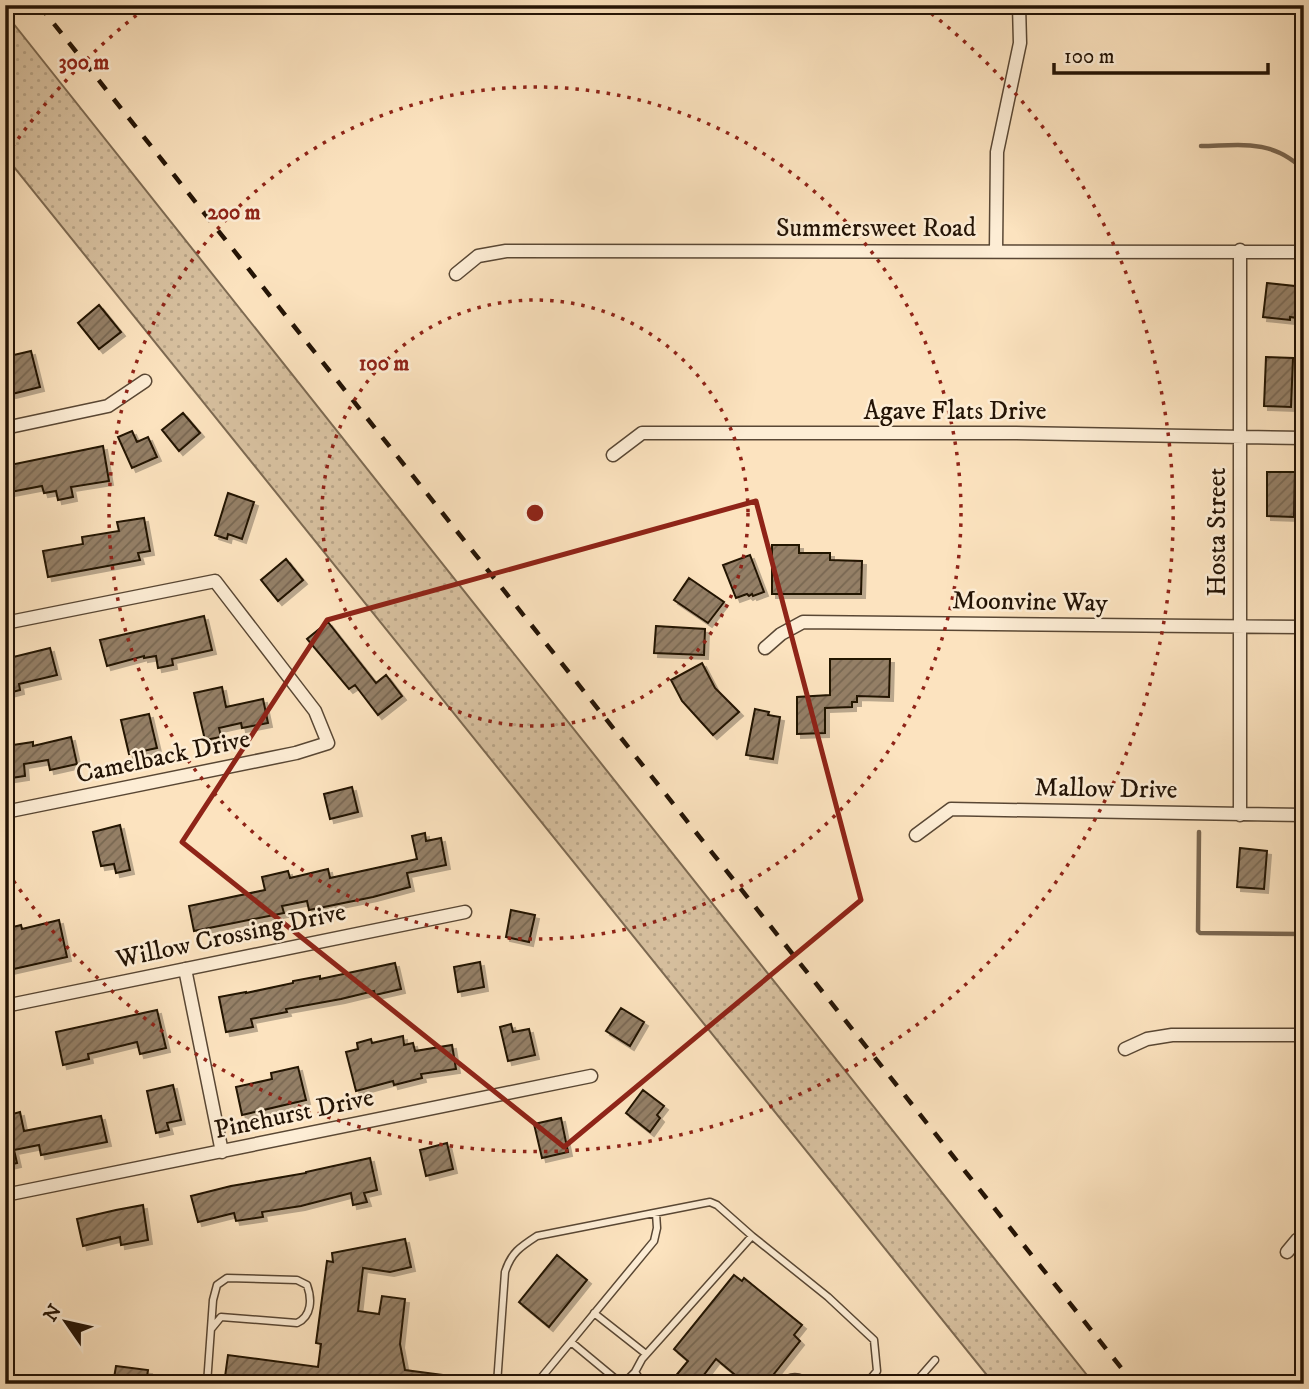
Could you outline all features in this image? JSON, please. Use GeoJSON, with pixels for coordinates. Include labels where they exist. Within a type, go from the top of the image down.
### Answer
{"type":"FeatureCollection","features":[{"type":"Feature","properties":{"kind":"street"},"geometry":{"type":"LineString","coordinates":[[996,251],[998,152],[1020,43],[1019,5]]}},
{"type":"Feature","properties":{"kind":"street","name":"Hosta Street"},"geometry":{"type":"LineString","coordinates":[[1240,250],[1240,815]]}},
{"type":"Feature","properties":{"kind":"street","name":"Summersweet Road"},"geometry":{"type":"LineString","coordinates":[[456,274],[478,256],[506,251],[1304,250]]}},
{"type":"Feature","properties":{"kind":"street"},"geometry":{"type":"LineString","coordinates":[[5,428],[108,405],[145,381]]}},
{"type":"Feature","properties":{"kind":"street","name":"Agave Flats Drive"},"geometry":{"type":"LineString","coordinates":[[613,455],[642,433],[1014,433],[1304,439]]}},
{"type":"Feature","properties":{"kind":"street","name":"Camelback Drive"},"geometry":{"type":"LineString","coordinates":[[5,623],[215,581],[315,711],[328,743],[296,753],[5,812]]}},
{"type":"Feature","properties":{"kind":"street","name":"Moonvine Way"},"geometry":{"type":"LineString","coordinates":[[765,648],[780,634],[803,621],[1304,627]]}},
{"type":"Feature","properties":{"kind":"street","name":"Mallow Drive"},"geometry":{"type":"LineString","coordinates":[[916,835],[951,809],[1304,815]]}},
{"type":"Feature","properties":{"kind":"street","name":"Willow Crossing Drive"},"geometry":{"type":"LineString","coordinates":[[5,1006],[465,912]]}},
{"type":"Feature","properties":{"kind":"street"},"geometry":{"type":"LineString","coordinates":[[185,969],[222,1152]]}},
{"type":"Feature","properties":{"kind":"street"},"geometry":{"type":"LineString","coordinates":[[1125,1049],[1147,1039],[1172,1035],[1304,1035]]}},
{"type":"Feature","properties":{"kind":"street","name":"Pinehurst Drive"},"geometry":{"type":"LineString","coordinates":[[5,1195],[592,1076]]}},
{"type":"Feature","properties":{"kind":"street"},"geometry":{"type":"LineString","coordinates":[[1287,1252],[1304,1235]]}},
{"type":"Feature","properties":{"kind":"lane"},"geometry":{"type":"LineString","coordinates":[[497,1384],[505,1272],[509,1259],[521,1246],[537,1236],[710,1202],[828,1297],[874,1339],[877,1371],[866,1384]]}},
{"type":"Feature","properties":{"kind":"lane"},"geometry":{"type":"LineString","coordinates":[[536,1384],[654,1241],[656,1213]]}},
{"type":"Feature","properties":{"kind":"lane"},"geometry":{"type":"LineString","coordinates":[[570,1342],[618,1381],[627,1380],[646,1354],[752,1236]]}},
{"type":"Feature","properties":{"kind":"lane"},"geometry":{"type":"LineString","coordinates":[[207,1384],[213,1300],[217,1285],[227,1278],[297,1280],[307,1285],[310,1294],[309,1311],[304,1320],[297,1323],[221,1317],[212,1328]]}},
{"type":"Feature","properties":{"kind":"lane"},"geometry":{"type":"LineString","coordinates":[[594,1313],[646,1354]]}},
{"type":"Feature","properties":{"kind":"lane"},"geometry":{"type":"LineString","coordinates":[[914,1384],[935,1360]]}},
{"type":"Feature","properties":{"kind":"lane"},"geometry":{"type":"LineString","coordinates":[[635,1372],[643,1384]]}},
{"type":"Feature","properties":{"kind":"lane"},"geometry":{"type":"LineString","coordinates":[[779,1384],[796,1376],[810,1384]]}},
{"type":"Feature","properties":{"kind":"highlighted area"},"geometry":{"type":"Polygon","coordinates":[[[756,501],[861,900],[564,1147],[182,842],[327,620],[756,501]]]}},
{"type":"Feature","properties":{"kind":"shaded area"},"geometry":{"type":"Polygon","coordinates":[[[5,13],[1094,1384],[994,1384],[5,156],[5,13]]]}},
{"type":"Feature","properties":{"kind":"building"},"geometry":{"type":"Polygon","coordinates":[[[1267,283],[1304,287],[1304,319],[1263,317],[1267,283]]]}},
{"type":"Feature","properties":{"kind":"building"},"geometry":{"type":"Polygon","coordinates":[[[99,305],[121,332],[99,349],[78,323],[99,305]]]}},
{"type":"Feature","properties":{"kind":"building"},"geometry":{"type":"Polygon","coordinates":[[[31,351],[40,387],[12,394],[5,357],[31,351]]]}},
{"type":"Feature","properties":{"kind":"building"},"geometry":{"type":"Polygon","coordinates":[[[1266,357],[1293,358],[1291,407],[1264,406],[1266,357]]]}},
{"type":"Feature","properties":{"kind":"building"},"geometry":{"type":"Polygon","coordinates":[[[183,413],[200,433],[179,451],[162,430],[183,413]]]}},
{"type":"Feature","properties":{"kind":"building"},"geometry":{"type":"Polygon","coordinates":[[[132,431],[137,442],[148,437],[157,457],[132,468],[118,437],[132,431]]]}},
{"type":"Feature","properties":{"kind":"building"},"geometry":{"type":"Polygon","coordinates":[[[103,446],[109,481],[71,487],[73,497],[58,500],[56,491],[44,493],[42,486],[5,493],[5,466],[103,446]]]}},
{"type":"Feature","properties":{"kind":"building"},"geometry":{"type":"Polygon","coordinates":[[[1267,472],[1295,472],[1294,517],[1267,516],[1267,472]]]}},
{"type":"Feature","properties":{"kind":"building"},"geometry":{"type":"Polygon","coordinates":[[[228,493],[254,502],[242,539],[228,534],[227,539],[215,535],[228,493]]]}},
{"type":"Feature","properties":{"kind":"building"},"geometry":{"type":"Polygon","coordinates":[[[144,518],[150,551],[138,553],[140,560],[48,577],[43,551],[83,544],[82,537],[119,531],[117,522],[144,518]]]}},
{"type":"Feature","properties":{"kind":"building"},"geometry":{"type":"Polygon","coordinates":[[[772,545],[799,545],[799,553],[830,553],[830,560],[862,561],[861,594],[772,594],[772,545]]]}},
{"type":"Feature","properties":{"kind":"building"},"geometry":{"type":"Polygon","coordinates":[[[750,555],[764,592],[736,598],[723,565],[750,555]]]}},
{"type":"Feature","properties":{"kind":"building"},"geometry":{"type":"Polygon","coordinates":[[[286,559],[303,580],[278,601],[261,580],[286,559]]]}},
{"type":"Feature","properties":{"kind":"building"},"geometry":{"type":"Polygon","coordinates":[[[689,578],[724,602],[708,623],[674,600],[689,578]]]}},
{"type":"Feature","properties":{"kind":"building"},"geometry":{"type":"Polygon","coordinates":[[[204,616],[212,650],[172,659],[173,665],[158,668],[156,656],[144,656],[107,666],[100,640],[204,616]]]}},
{"type":"Feature","properties":{"kind":"building"},"geometry":{"type":"Polygon","coordinates":[[[328,622],[376,683],[386,675],[402,696],[378,715],[355,685],[349,689],[307,639],[328,622]]]}},
{"type":"Feature","properties":{"kind":"building"},"geometry":{"type":"Polygon","coordinates":[[[656,626],[705,629],[704,655],[654,653],[656,626]]]}},
{"type":"Feature","properties":{"kind":"building"},"geometry":{"type":"Polygon","coordinates":[[[50,648],[57,675],[19,684],[20,690],[5,694],[5,659],[50,648]]]}},
{"type":"Feature","properties":{"kind":"building"},"geometry":{"type":"Polygon","coordinates":[[[830,659],[890,659],[889,697],[857,696],[857,702],[852,702],[852,707],[825,708],[825,733],[797,734],[797,697],[830,695],[830,659]]]}},
{"type":"Feature","properties":{"kind":"building"},"geometry":{"type":"Polygon","coordinates":[[[702,663],[715,688],[739,712],[713,735],[682,701],[671,680],[702,663]]]}},
{"type":"Feature","properties":{"kind":"building"},"geometry":{"type":"Polygon","coordinates":[[[222,687],[226,707],[263,699],[268,723],[242,728],[241,723],[219,728],[221,737],[205,740],[194,693],[222,687]]]}},
{"type":"Feature","properties":{"kind":"building"},"geometry":{"type":"Polygon","coordinates":[[[755,709],[780,717],[773,759],[746,755],[755,709]]]}},
{"type":"Feature","properties":{"kind":"building"},"geometry":{"type":"Polygon","coordinates":[[[149,714],[157,748],[129,754],[121,720],[149,714]]]}},
{"type":"Feature","properties":{"kind":"building"},"geometry":{"type":"Polygon","coordinates":[[[71,737],[77,764],[50,770],[48,760],[24,764],[25,776],[11,778],[6,746],[33,742],[33,746],[71,737]]]}},
{"type":"Feature","properties":{"kind":"building"},"geometry":{"type":"Polygon","coordinates":[[[352,787],[358,812],[330,819],[324,794],[352,787]]]}},
{"type":"Feature","properties":{"kind":"building"},"geometry":{"type":"Polygon","coordinates":[[[120,825],[130,870],[116,873],[114,864],[101,866],[93,832],[120,825]]]}},
{"type":"Feature","properties":{"kind":"building"},"geometry":{"type":"Polygon","coordinates":[[[425,833],[426,841],[441,838],[446,865],[407,873],[410,887],[309,910],[307,901],[282,906],[284,913],[194,931],[189,906],[265,890],[262,877],[288,871],[290,878],[328,869],[330,878],[417,859],[412,836],[425,833]]]}},
{"type":"Feature","properties":{"kind":"building"},"geometry":{"type":"Polygon","coordinates":[[[1240,848],[1267,851],[1264,889],[1237,887],[1240,848]]]}},
{"type":"Feature","properties":{"kind":"building"},"geometry":{"type":"Polygon","coordinates":[[[511,910],[535,915],[529,942],[506,937],[511,910]]]}},
{"type":"Feature","properties":{"kind":"building"},"geometry":{"type":"Polygon","coordinates":[[[59,920],[67,957],[5,971],[5,929],[21,925],[22,929],[59,920]]]}},
{"type":"Feature","properties":{"kind":"building"},"geometry":{"type":"Polygon","coordinates":[[[480,962],[484,987],[458,992],[454,967],[480,962]]]}},
{"type":"Feature","properties":{"kind":"building"},"geometry":{"type":"Polygon","coordinates":[[[395,963],[401,989],[375,995],[374,991],[286,1009],[287,1012],[251,1019],[253,1027],[226,1032],[219,997],[395,963]]]}},
{"type":"Feature","properties":{"kind":"building"},"geometry":{"type":"Polygon","coordinates":[[[621,1008],[644,1022],[630,1046],[606,1031],[621,1008]]]}},
{"type":"Feature","properties":{"kind":"building"},"geometry":{"type":"Polygon","coordinates":[[[157,1010],[166,1048],[140,1054],[137,1042],[88,1054],[89,1059],[63,1065],[56,1032],[157,1010]]]}},
{"type":"Feature","properties":{"kind":"building"},"geometry":{"type":"Polygon","coordinates":[[[511,1024],[513,1032],[529,1029],[535,1055],[508,1061],[500,1027],[511,1024]]]}},
{"type":"Feature","properties":{"kind":"building"},"geometry":{"type":"Polygon","coordinates":[[[403,1036],[404,1045],[413,1043],[415,1051],[452,1045],[456,1069],[421,1074],[422,1078],[394,1085],[393,1081],[356,1091],[346,1052],[358,1049],[357,1043],[371,1039],[372,1043],[403,1036]]]}},
{"type":"Feature","properties":{"kind":"building"},"geometry":{"type":"Polygon","coordinates":[[[298,1067],[306,1100],[242,1115],[236,1087],[272,1079],[271,1073],[298,1067]]]}},
{"type":"Feature","properties":{"kind":"building"},"geometry":{"type":"Polygon","coordinates":[[[173,1085],[181,1120],[167,1123],[169,1130],[156,1133],[147,1091],[173,1085]]]}},
{"type":"Feature","properties":{"kind":"building"},"geometry":{"type":"Polygon","coordinates":[[[643,1090],[664,1106],[657,1115],[660,1118],[650,1132],[626,1113],[643,1090]]]}},
{"type":"Feature","properties":{"kind":"building"},"geometry":{"type":"Polygon","coordinates":[[[20,1112],[24,1131],[101,1116],[107,1142],[41,1155],[39,1145],[14,1150],[17,1163],[5,1166],[5,1116],[20,1112]]]}},
{"type":"Feature","properties":{"kind":"building"},"geometry":{"type":"Polygon","coordinates":[[[561,1118],[568,1152],[542,1158],[534,1124],[561,1118]]]}},
{"type":"Feature","properties":{"kind":"building"},"geometry":{"type":"Polygon","coordinates":[[[447,1143],[453,1169],[426,1176],[420,1150],[447,1143]]]}},
{"type":"Feature","properties":{"kind":"building"},"geometry":{"type":"Polygon","coordinates":[[[370,1158],[377,1190],[364,1193],[367,1202],[353,1205],[351,1193],[301,1206],[262,1212],[263,1217],[236,1221],[234,1213],[198,1222],[191,1196],[370,1158]]]}},
{"type":"Feature","properties":{"kind":"building"},"geometry":{"type":"Polygon","coordinates":[[[143,1205],[148,1240],[121,1245],[120,1237],[83,1246],[77,1219],[143,1205]]]}},
{"type":"Feature","properties":{"kind":"building"},"geometry":{"type":"Polygon","coordinates":[[[405,1239],[411,1267],[390,1272],[363,1268],[358,1311],[379,1314],[382,1296],[405,1299],[400,1344],[405,1370],[459,1377],[458,1384],[224,1384],[228,1355],[318,1367],[321,1344],[316,1343],[327,1261],[333,1262],[332,1253],[405,1239]]]}},
{"type":"Feature","properties":{"kind":"building"},"geometry":{"type":"Polygon","coordinates":[[[557,1255],[587,1280],[549,1327],[519,1302],[557,1255]]]}},
{"type":"Feature","properties":{"kind":"building"},"geometry":{"type":"Polygon","coordinates":[[[734,1275],[742,1281],[744,1278],[802,1325],[794,1335],[800,1341],[766,1384],[746,1384],[716,1359],[697,1384],[669,1384],[688,1361],[674,1349],[734,1275]]]}},
{"type":"Feature","properties":{"kind":"building"},"geometry":{"type":"Polygon","coordinates":[[[116,1366],[148,1370],[146,1384],[113,1384],[116,1366]]]}},
{"type":"Feature","properties":{"kind":"waterway"},"geometry":{"type":"LineString","coordinates":[[1201,146],[1241,145],[1271,149],[1304,169]]}},
{"type":"Feature","properties":{"kind":"waterway"},"geometry":{"type":"LineString","coordinates":[[1199,832],[1200,933],[1304,934]]}},
{"type":"Feature","properties":{"kind":"railway"},"geometry":{"type":"LineString","coordinates":[[39,5],[1134,1384]]}}]}
